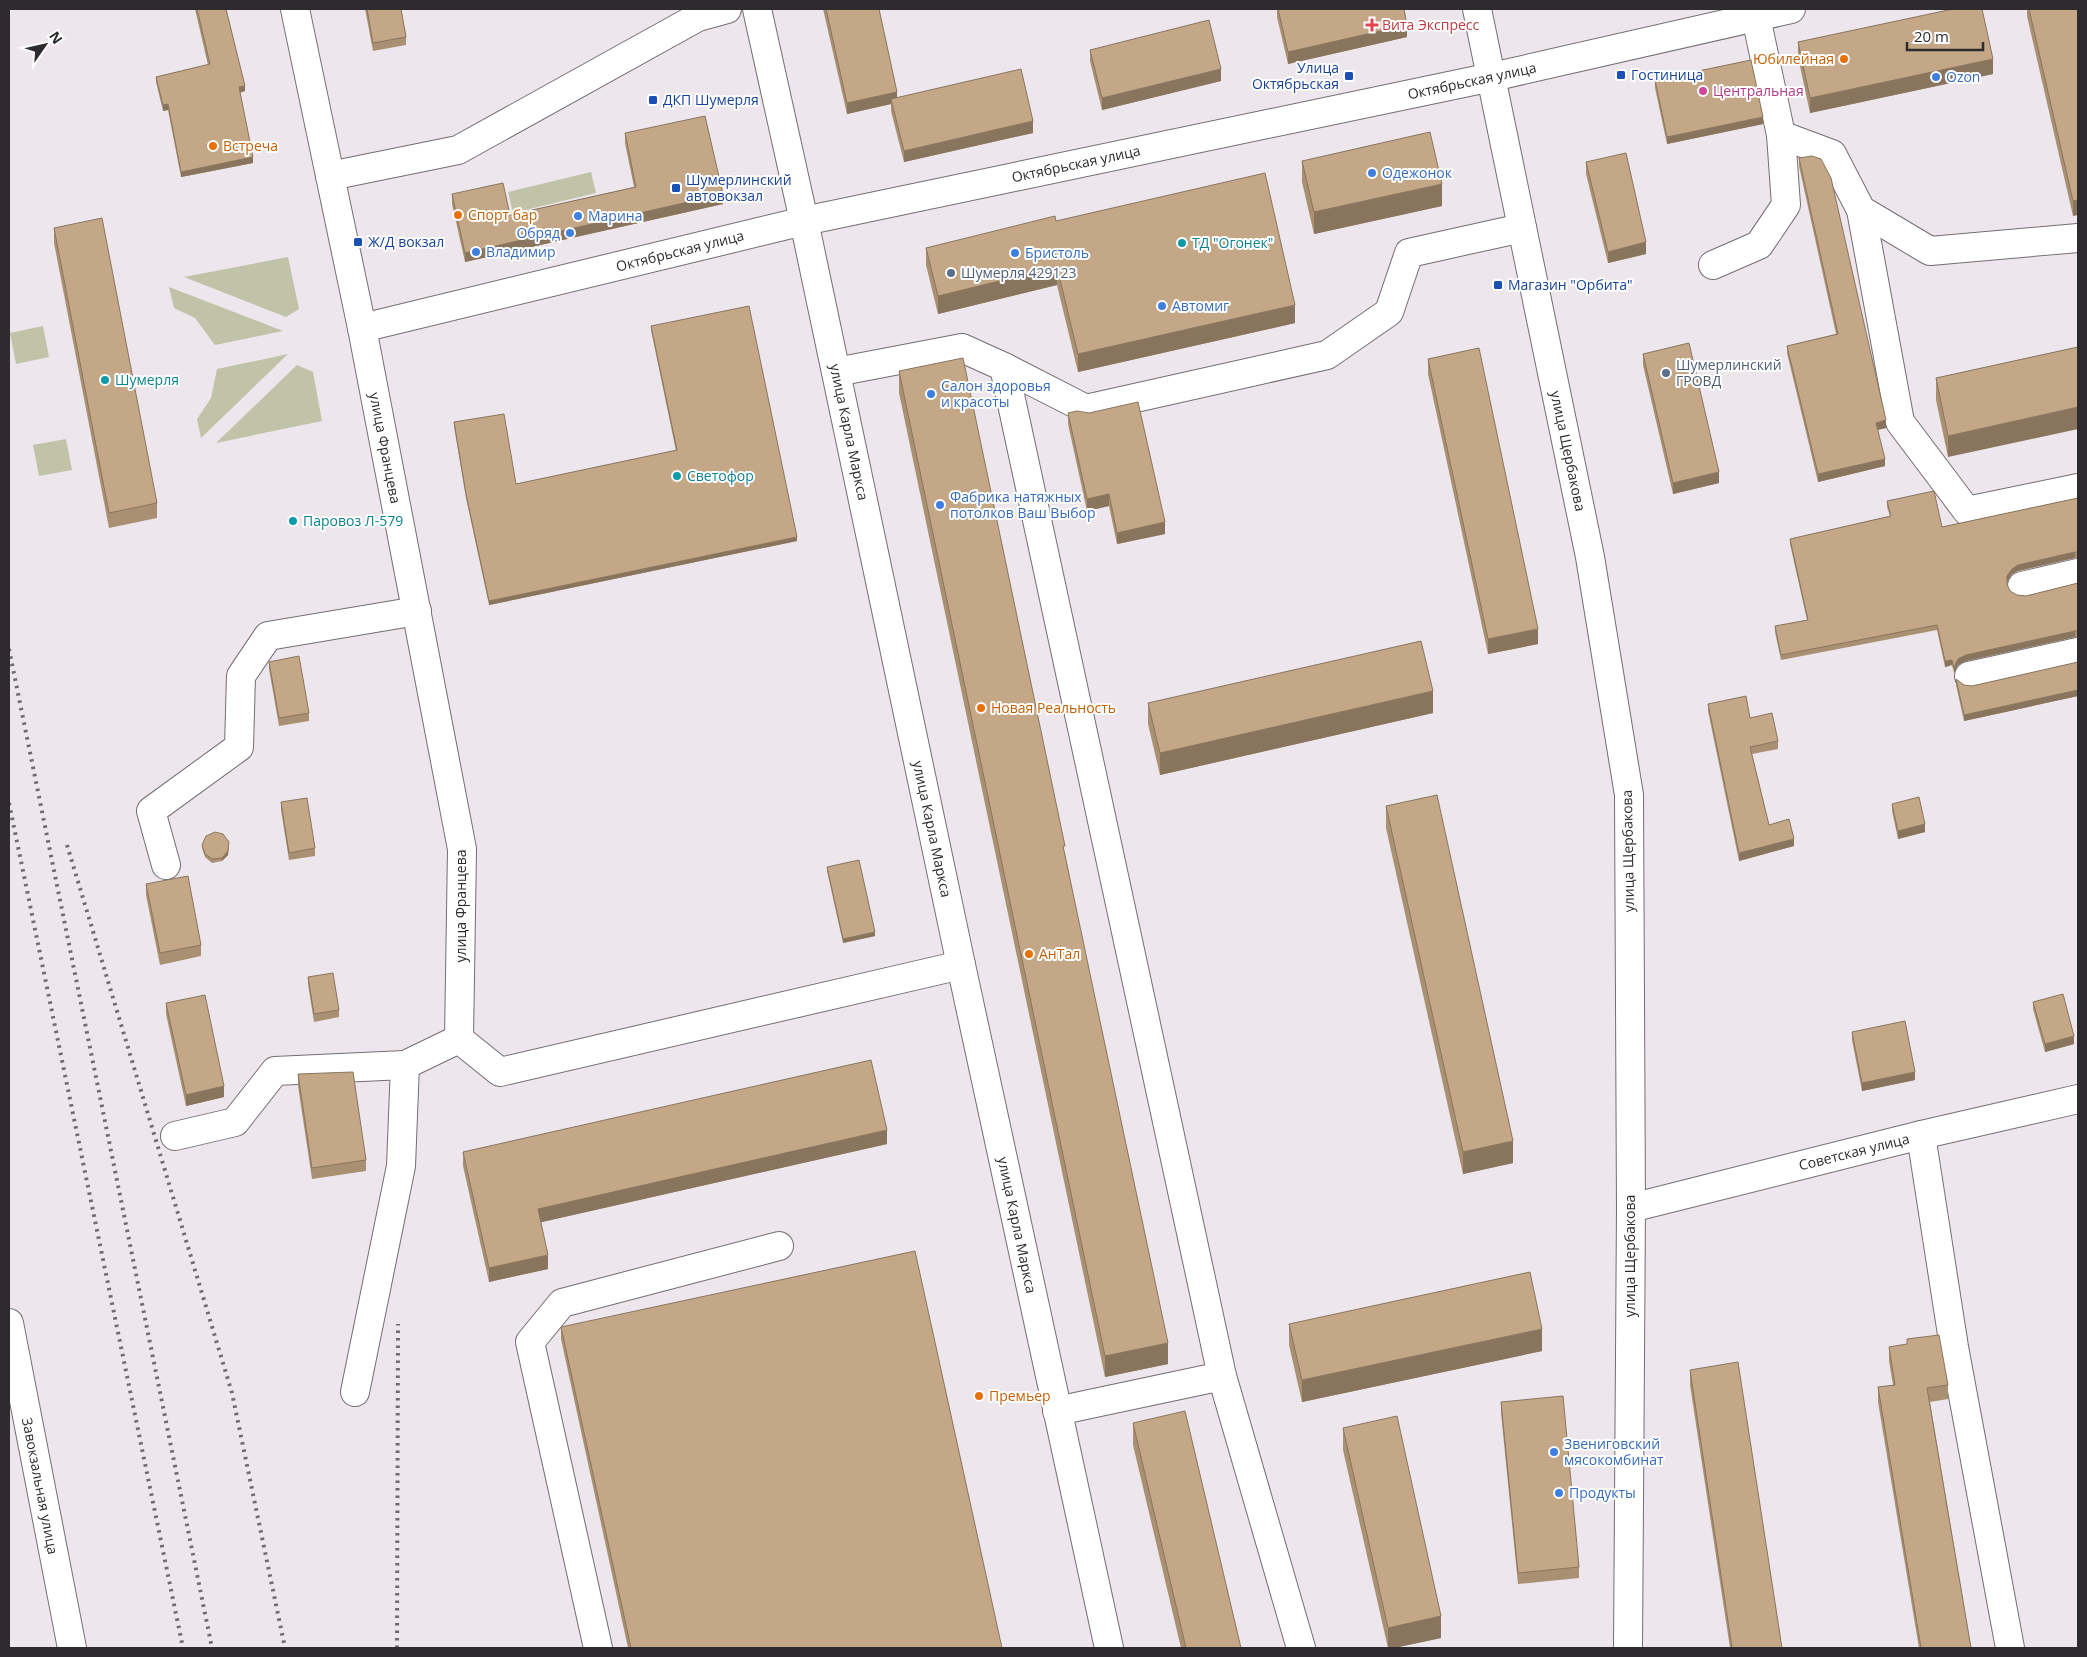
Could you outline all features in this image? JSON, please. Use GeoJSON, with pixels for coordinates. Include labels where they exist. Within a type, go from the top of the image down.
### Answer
{"type":"FeatureCollection","features":[{"type":"Feature","properties":{"kind":"main road","name":"улица Францева"},"geometry":{"type":"LineString","coordinates":[[295,9],[362,328],[462,849],[459,1039]]}},
{"type":"Feature","properties":{"kind":"main road"},"geometry":{"type":"LineString","coordinates":[[330,176],[458,150],[698,16],[727,9]]}},
{"type":"Feature","properties":{"kind":"main road","name":"улица Карла Маркса"},"geometry":{"type":"LineString","coordinates":[[757,9],[1109,1648]]}},
{"type":"Feature","properties":{"kind":"main road","name":"улица Щербакова"},"geometry":{"type":"LineString","coordinates":[[1477,9],[1590,556],[1628,795],[1631,1208],[1628,1648]]}},
{"type":"Feature","properties":{"kind":"main road","name":"Октябрьская улица"},"geometry":{"type":"LineString","coordinates":[[362,328],[804,221],[1492,77],[1791,9]]}},
{"type":"Feature","properties":{"kind":"main road"},"geometry":{"type":"LineString","coordinates":[[1713,265],[1760,245],[1786,205],[1781,135],[1756,17]]}},
{"type":"Feature","properties":{"kind":"main road"},"geometry":{"type":"LineString","coordinates":[[1781,135],[1832,154],[1861,210],[1900,422],[1967,511],[2078,488]]}},
{"type":"Feature","properties":{"kind":"main road"},"geometry":{"type":"LineString","coordinates":[[1861,210],[1930,251],[2078,238]]}},
{"type":"Feature","properties":{"kind":"main road"},"geometry":{"type":"LineString","coordinates":[[836,372],[962,348],[1086,409],[1327,356],[1389,312],[1409,253],[1522,228]]}},
{"type":"Feature","properties":{"kind":"main road"},"geometry":{"type":"LineString","coordinates":[[1004,368],[1222,1376],[1301,1648]]}},
{"type":"Feature","properties":{"kind":"main road"},"geometry":{"type":"LineString","coordinates":[[2022,586],[2078,574]]}},
{"type":"Feature","properties":{"kind":"main road"},"geometry":{"type":"LineString","coordinates":[[166,865],[151,811],[239,748],[241,676],[268,636],[417,612]]}},
{"type":"Feature","properties":{"kind":"main road"},"geometry":{"type":"LineString","coordinates":[[1969,676],[2078,652]]}},
{"type":"Feature","properties":{"kind":"main road"},"geometry":{"type":"LineString","coordinates":[[175,1136],[235,1122],[275,1071],[405,1065],[459,1039],[500,1072],[961,965]]}},
{"type":"Feature","properties":{"kind":"main road"},"geometry":{"type":"LineString","coordinates":[[355,1392],[401,1166],[405,1065]]}},
{"type":"Feature","properties":{"kind":"main road","name":"Советская улица"},"geometry":{"type":"LineString","coordinates":[[1631,1208],[1921,1135],[2078,1099]]}},
{"type":"Feature","properties":{"kind":"main road"},"geometry":{"type":"LineString","coordinates":[[1921,1135],[1954,1347],[2010,1648]]}},
{"type":"Feature","properties":{"kind":"main road"},"geometry":{"type":"LineString","coordinates":[[598,1648],[530,1342],[562,1303],[779,1246]]}},
{"type":"Feature","properties":{"kind":"main road","name":"Завокзальная улица"},"geometry":{"type":"LineString","coordinates":[[9,1323],[72,1648]]}},
{"type":"Feature","properties":{"kind":"main road"},"geometry":{"type":"LineString","coordinates":[[1057,1411],[1222,1376]]}},
{"type":"Feature","properties":{"kind":"green space"},"geometry":{"type":"Polygon","coordinates":[[[591,172],[596,193],[513,213],[508,192],[591,172]]]}},
{"type":"Feature","properties":{"kind":"green space"},"geometry":{"type":"Polygon","coordinates":[[[288,257],[299,309],[286,317],[184,277],[288,257]]]}},
{"type":"Feature","properties":{"kind":"green space"},"geometry":{"type":"Polygon","coordinates":[[[169,287],[283,331],[215,345],[195,318],[174,308],[169,287]]]}},
{"type":"Feature","properties":{"kind":"green space"},"geometry":{"type":"Polygon","coordinates":[[[43,326],[49,357],[16,364],[10,333],[43,326]]]}},
{"type":"Feature","properties":{"kind":"green space"},"geometry":{"type":"Polygon","coordinates":[[[288,354],[201,438],[197,419],[211,398],[217,369],[288,354]]]}},
{"type":"Feature","properties":{"kind":"green space"},"geometry":{"type":"Polygon","coordinates":[[[297,365],[313,372],[322,421],[216,443],[297,365]]]}},
{"type":"Feature","properties":{"kind":"green space"},"geometry":{"type":"Polygon","coordinates":[[[66,439],[72,470],[39,476],[33,445],[66,439]]]}},
{"type":"Feature","properties":{"kind":"building"},"geometry":{"type":"Polygon","coordinates":[[[197,9],[226,9],[245,86],[239,87],[253,157],[181,172],[168,104],[163,105],[156,77],[210,64],[197,9]]]}},
{"type":"Feature","properties":{"kind":"building"},"geometry":{"type":"Polygon","coordinates":[[[367,9],[401,9],[406,37],[373,43],[367,9]]]}},
{"type":"Feature","properties":{"kind":"building"},"geometry":{"type":"Polygon","coordinates":[[[826,9],[879,9],[897,92],[847,103],[826,9]]]}},
{"type":"Feature","properties":{"kind":"building"},"geometry":{"type":"Polygon","coordinates":[[[1278,9],[1404,9],[1407,25],[1288,52],[1278,9]]]}},
{"type":"Feature","properties":{"kind":"building"},"geometry":{"type":"Polygon","coordinates":[[[1953,9],[1982,9],[1993,59],[1810,98],[1798,42],[1953,9]]]}},
{"type":"Feature","properties":{"kind":"building"},"geometry":{"type":"Polygon","coordinates":[[[2029,9],[2078,9],[2078,200],[2073,201],[2029,9]]]}},
{"type":"Feature","properties":{"kind":"building"},"geometry":{"type":"Polygon","coordinates":[[[1209,20],[1221,69],[1102,98],[1090,50],[1209,20]]]}},
{"type":"Feature","properties":{"kind":"building"},"geometry":{"type":"Polygon","coordinates":[[[1751,60],[1763,117],[1667,137],[1655,80],[1751,60]]]}},
{"type":"Feature","properties":{"kind":"building"},"geometry":{"type":"Polygon","coordinates":[[[1021,69],[1033,121],[904,151],[891,99],[1021,69]]]}},
{"type":"Feature","properties":{"kind":"building"},"geometry":{"type":"Polygon","coordinates":[[[705,116],[723,194],[465,253],[452,194],[503,183],[510,215],[636,187],[625,133],[705,116]]]}},
{"type":"Feature","properties":{"kind":"building"},"geometry":{"type":"Polygon","coordinates":[[[1430,132],[1442,184],[1314,212],[1302,161],[1430,132]]]}},
{"type":"Feature","properties":{"kind":"building"},"geometry":{"type":"Polygon","coordinates":[[[1626,153],[1646,242],[1608,252],[1586,162],[1626,153]]]}},
{"type":"Feature","properties":{"kind":"building"},"geometry":{"type":"Polygon","coordinates":[[[1812,156],[1821,159],[1831,178],[1886,420],[1876,423],[1885,459],[1818,474],[1787,346],[1838,334],[1799,158],[1812,156]]]}},
{"type":"Feature","properties":{"kind":"building"},"geometry":{"type":"Polygon","coordinates":[[[1265,173],[1295,305],[1078,354],[1057,267],[938,296],[926,248],[1055,216],[1056,221],[1265,173]]]}},
{"type":"Feature","properties":{"kind":"building","name":"Шумерля"},"geometry":{"type":"Polygon","coordinates":[[[102,218],[157,503],[109,513],[54,228],[102,218]]]}},
{"type":"Feature","properties":{"kind":"building","name":"Светофор"},"geometry":{"type":"Polygon","coordinates":[[[749,306],[797,537],[489,601],[466,494],[454,422],[504,414],[516,484],[677,450],[651,326],[749,306]]]}},
{"type":"Feature","properties":{"kind":"building"},"geometry":{"type":"Polygon","coordinates":[[[1689,343],[1719,472],[1673,483],[1643,354],[1689,343]]]}},
{"type":"Feature","properties":{"kind":"building"},"geometry":{"type":"Polygon","coordinates":[[[2078,347],[2078,407],[1948,436],[1936,378],[2078,347]]]}},
{"type":"Feature","properties":{"kind":"building"},"geometry":{"type":"Polygon","coordinates":[[[1479,348],[1538,629],[1488,639],[1428,359],[1479,348]]]}},
{"type":"Feature","properties":{"kind":"building"},"geometry":{"type":"Polygon","coordinates":[[[963,358],[1065,846],[1063,846],[1168,1343],[1105,1356],[899,371],[963,358]]]}},
{"type":"Feature","properties":{"kind":"building"},"geometry":{"type":"Polygon","coordinates":[[[1138,402],[1165,522],[1117,533],[1109,494],[1087,499],[1068,413],[1077,411],[1089,413],[1138,402]]]}},
{"type":"Feature","properties":{"kind":"building"},"geometry":{"type":"Polygon","coordinates":[[[1934,491],[1942,527],[2078,498],[2078,552],[2018,565],[2007,576],[2007,584],[2010,591],[2017,595],[2026,596],[2078,583],[2078,631],[1966,655],[1958,659],[1954,668],[1952,660],[1945,661],[1937,625],[1781,655],[1775,626],[1808,620],[1790,539],[1891,516],[1887,501],[1934,491]]]}},
{"type":"Feature","properties":{"kind":"building"},"geometry":{"type":"Polygon","coordinates":[[[1421,641],[1433,691],[1160,753],[1148,703],[1421,641]]]}},
{"type":"Feature","properties":{"kind":"building"},"geometry":{"type":"Polygon","coordinates":[[[299,656],[309,713],[279,718],[269,662],[299,656]]]}},
{"type":"Feature","properties":{"kind":"building"},"geometry":{"type":"Polygon","coordinates":[[[2078,662],[2078,690],[1964,715],[1956,679],[1964,685],[1972,686],[2078,662]]]}},
{"type":"Feature","properties":{"kind":"building"},"geometry":{"type":"Polygon","coordinates":[[[1746,696],[1750,718],[1772,713],[1778,741],[1750,747],[1769,825],[1789,819],[1794,839],[1739,853],[1708,704],[1746,696]]]}},
{"type":"Feature","properties":{"kind":"building"},"geometry":{"type":"Polygon","coordinates":[[[1437,795],[1513,1141],[1463,1152],[1386,806],[1437,795]]]}},
{"type":"Feature","properties":{"kind":"building"},"geometry":{"type":"Polygon","coordinates":[[[1919,797],[1925,824],[1898,831],[1892,804],[1919,797]]]}},
{"type":"Feature","properties":{"kind":"building"},"geometry":{"type":"Polygon","coordinates":[[[307,798],[315,848],[289,853],[281,802],[307,798]]]}},
{"type":"Feature","properties":{"kind":"building"},"geometry":{"type":"Polygon","coordinates":[[[215,832],[223,834],[229,842],[228,851],[222,858],[212,859],[205,854],[202,845],[206,836],[215,832]]]}},
{"type":"Feature","properties":{"kind":"building"},"geometry":{"type":"Polygon","coordinates":[[[859,860],[875,932],[843,939],[827,867],[859,860]]]}},
{"type":"Feature","properties":{"kind":"building"},"geometry":{"type":"Polygon","coordinates":[[[188,876],[201,945],[160,953],[146,884],[188,876]]]}},
{"type":"Feature","properties":{"kind":"building"},"geometry":{"type":"Polygon","coordinates":[[[333,973],[339,1010],[314,1014],[308,977],[333,973]]]}},
{"type":"Feature","properties":{"kind":"building"},"geometry":{"type":"Polygon","coordinates":[[[2063,994],[2074,1036],[2045,1044],[2033,1002],[2063,994]]]}},
{"type":"Feature","properties":{"kind":"building"},"geometry":{"type":"Polygon","coordinates":[[[205,995],[224,1086],[186,1095],[166,1003],[205,995]]]}},
{"type":"Feature","properties":{"kind":"building"},"geometry":{"type":"Polygon","coordinates":[[[1905,1021],[1915,1072],[1862,1083],[1852,1032],[1905,1021]]]}},
{"type":"Feature","properties":{"kind":"building"},"geometry":{"type":"Polygon","coordinates":[[[871,1060],[887,1130],[538,1209],[548,1255],[489,1268],[463,1152],[871,1060]]]}},
{"type":"Feature","properties":{"kind":"building"},"geometry":{"type":"Polygon","coordinates":[[[353,1072],[366,1160],[312,1168],[298,1074],[353,1072]]]}},
{"type":"Feature","properties":{"kind":"building"},"geometry":{"type":"Polygon","coordinates":[[[915,1251],[1002,1648],[631,1648],[561,1327],[915,1251]]]}},
{"type":"Feature","properties":{"kind":"building"},"geometry":{"type":"Polygon","coordinates":[[[1530,1272],[1542,1329],[1302,1380],[1289,1324],[1530,1272]]]}},
{"type":"Feature","properties":{"kind":"building"},"geometry":{"type":"Polygon","coordinates":[[[1939,1335],[1948,1385],[1927,1388],[1971,1648],[1921,1648],[1878,1387],[1895,1385],[1889,1347],[1907,1344],[1907,1339],[1939,1335]]]}},
{"type":"Feature","properties":{"kind":"building"},"geometry":{"type":"Polygon","coordinates":[[[1738,1362],[1782,1648],[1732,1648],[1690,1370],[1738,1362]]]}},
{"type":"Feature","properties":{"kind":"building"},"geometry":{"type":"Polygon","coordinates":[[[1563,1396],[1579,1567],[1518,1573],[1501,1402],[1563,1396]]]}},
{"type":"Feature","properties":{"kind":"building"},"geometry":{"type":"Polygon","coordinates":[[[1185,1411],[1241,1648],[1186,1648],[1133,1423],[1185,1411]]]}},
{"type":"Feature","properties":{"kind":"building"},"geometry":{"type":"Polygon","coordinates":[[[1397,1416],[1441,1616],[1388,1628],[1343,1428],[1397,1416]]]}},
{"type":"Feature","properties":{"kind":"railway"},"geometry":{"type":"LineString","coordinates":[[9,649],[212,1648]]}},
{"type":"Feature","properties":{"kind":"railway"},"geometry":{"type":"LineString","coordinates":[[9,803],[183,1648]]}},
{"type":"Feature","properties":{"kind":"railway"},"geometry":{"type":"LineString","coordinates":[[67,845],[232,1393],[285,1648]]}},
{"type":"Feature","properties":{"kind":"railway"},"geometry":{"type":"LineString","coordinates":[[397,1648],[398,1324]]}},
{"type":"Feature","properties":{"kind":"place","name":"Вита Экспресс"},"geometry":{"type":"Point","coordinates":[1372,25]}},
{"type":"Feature","properties":{"kind":"place","name":"Юбилейная"},"geometry":{"type":"Point","coordinates":[1844,59]}},
{"type":"Feature","properties":{"kind":"place","name":"Гостиница"},"geometry":{"type":"Point","coordinates":[1621,75]}},
{"type":"Feature","properties":{"kind":"place","name":"Улица Октябрьская"},"geometry":{"type":"Point","coordinates":[1349,76]}},
{"type":"Feature","properties":{"kind":"place","name":"Ozon"},"geometry":{"type":"Point","coordinates":[1936,77]}},
{"type":"Feature","properties":{"kind":"place","name":"Центральная"},"geometry":{"type":"Point","coordinates":[1703,91]}},
{"type":"Feature","properties":{"kind":"place","name":"ДКП Шумерля"},"geometry":{"type":"Point","coordinates":[653,100]}},
{"type":"Feature","properties":{"kind":"place","name":"Встреча"},"geometry":{"type":"Point","coordinates":[213,146]}},
{"type":"Feature","properties":{"kind":"place","name":"Одежонок"},"geometry":{"type":"Point","coordinates":[1372,173]}},
{"type":"Feature","properties":{"kind":"place","name":"Шумерлинский автовокзал"},"geometry":{"type":"Point","coordinates":[676,188]}},
{"type":"Feature","properties":{"kind":"place","name":"Спорт бар"},"geometry":{"type":"Point","coordinates":[458,215]}},
{"type":"Feature","properties":{"kind":"place","name":"Марина"},"geometry":{"type":"Point","coordinates":[578,216]}},
{"type":"Feature","properties":{"kind":"place","name":"Обряд"},"geometry":{"type":"Point","coordinates":[570,233]}},
{"type":"Feature","properties":{"kind":"place","name":"Ж/Д вокзал"},"geometry":{"type":"Point","coordinates":[358,242]}},
{"type":"Feature","properties":{"kind":"place","name":"ТД \"Огонек\""},"geometry":{"type":"Point","coordinates":[1182,243]}},
{"type":"Feature","properties":{"kind":"place","name":"Владимир"},"geometry":{"type":"Point","coordinates":[476,252]}},
{"type":"Feature","properties":{"kind":"place","name":"Бристоль"},"geometry":{"type":"Point","coordinates":[1015,253]}},
{"type":"Feature","properties":{"kind":"place","name":"Шумерля 429123"},"geometry":{"type":"Point","coordinates":[951,273]}},
{"type":"Feature","properties":{"kind":"place","name":"Магазин \"Орбита\""},"geometry":{"type":"Point","coordinates":[1498,285]}},
{"type":"Feature","properties":{"kind":"place","name":"Автомиг"},"geometry":{"type":"Point","coordinates":[1162,306]}},
{"type":"Feature","properties":{"kind":"place","name":"Шумерлинский ГРОВД"},"geometry":{"type":"Point","coordinates":[1666,373]}},
{"type":"Feature","properties":{"kind":"place","name":"Шумерля"},"geometry":{"type":"Point","coordinates":[105,380]}},
{"type":"Feature","properties":{"kind":"place","name":"Салон здоровья и красоты"},"geometry":{"type":"Point","coordinates":[931,394]}},
{"type":"Feature","properties":{"kind":"place","name":"Светофор"},"geometry":{"type":"Point","coordinates":[677,476]}},
{"type":"Feature","properties":{"kind":"place","name":"Фабрика натяжных потолков Ваш Выбор"},"geometry":{"type":"Point","coordinates":[940,505]}},
{"type":"Feature","properties":{"kind":"place","name":"Паровоз Л-579"},"geometry":{"type":"Point","coordinates":[293,521]}},
{"type":"Feature","properties":{"kind":"place","name":"Новая Реальность"},"geometry":{"type":"Point","coordinates":[981,708]}},
{"type":"Feature","properties":{"kind":"place","name":"АнТал"},"geometry":{"type":"Point","coordinates":[1029,954]}},
{"type":"Feature","properties":{"kind":"place","name":"Премьер"},"geometry":{"type":"Point","coordinates":[979,1396]}},
{"type":"Feature","properties":{"kind":"place","name":"Звениговский мясокомбинат"},"geometry":{"type":"Point","coordinates":[1554,1452]}},
{"type":"Feature","properties":{"kind":"place","name":"Продукты"},"geometry":{"type":"Point","coordinates":[1559,1493]}}]}
